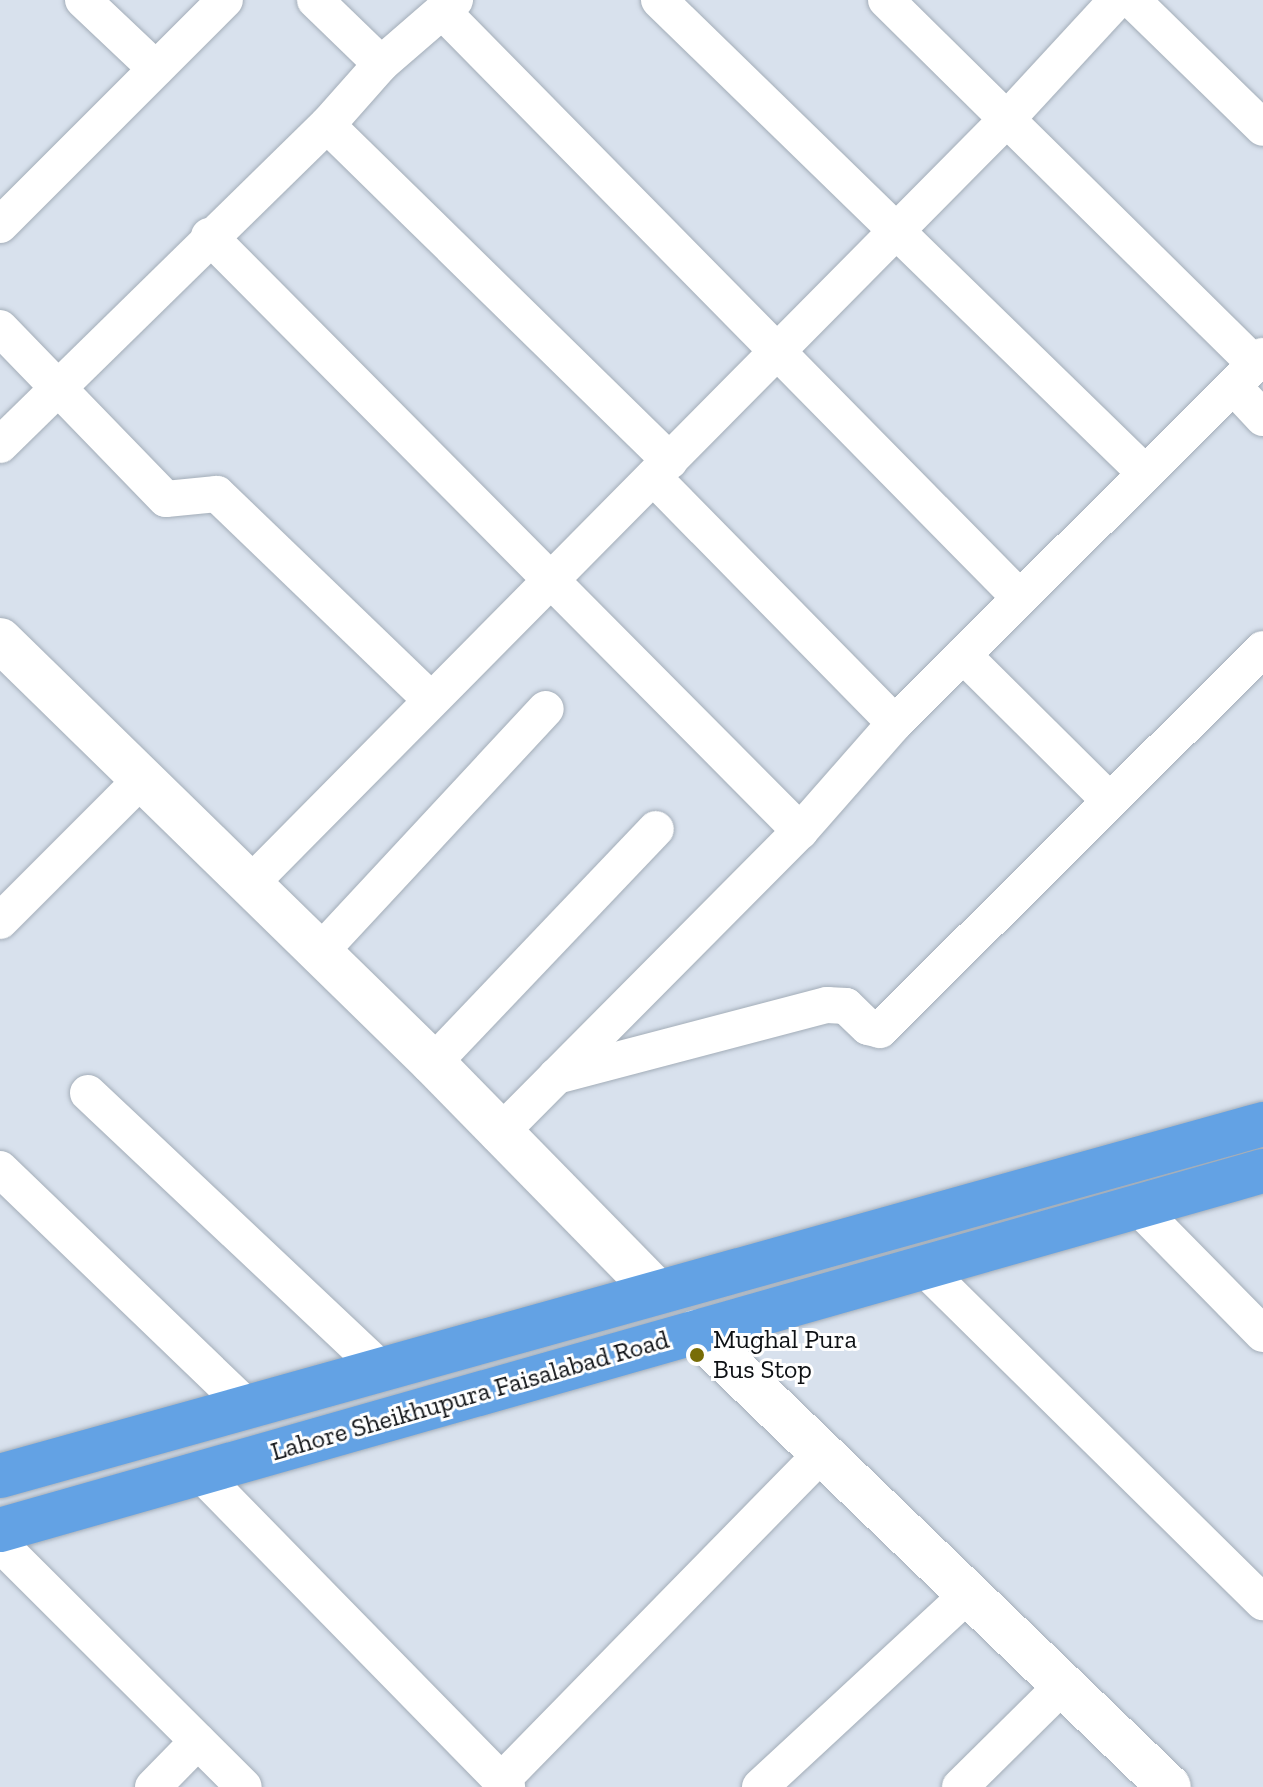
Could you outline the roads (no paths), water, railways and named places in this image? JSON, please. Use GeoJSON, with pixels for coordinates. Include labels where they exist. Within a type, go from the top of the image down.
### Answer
{"type":"FeatureCollection","features":[{"type":"Feature","properties":{"kind":"highway","name":"Lahore Sheikhupura Faisalabad Road"},"geometry":{"type":"LineString","coordinates":[[0,1476],[1263,1124]]}},
{"type":"Feature","properties":{"kind":"highway","name":"Lahore Sheikhupura Faisalabad Road"},"geometry":{"type":"LineString","coordinates":[[0,1530],[1263,1171]]}},
{"type":"Feature","properties":{"kind":"street"},"geometry":{"type":"LineString","coordinates":[[83,0],[156,69]]}},
{"type":"Feature","properties":{"kind":"street"},"geometry":{"type":"LineString","coordinates":[[0,225],[225,0]]}},
{"type":"Feature","properties":{"kind":"street"},"geometry":{"type":"LineString","coordinates":[[315,0],[381,64]]}},
{"type":"Feature","properties":{"kind":"street"},"geometry":{"type":"LineString","coordinates":[[659,0],[1145,473]]}},
{"type":"Feature","properties":{"kind":"street"},"geometry":{"type":"LineString","coordinates":[[886,0],[1007,119],[1250,369],[1263,418]]}},
{"type":"Feature","properties":{"kind":"street"},"geometry":{"type":"LineString","coordinates":[[248,886],[1007,119],[1117,0]]}},
{"type":"Feature","properties":{"kind":"street"},"geometry":{"type":"LineString","coordinates":[[1132,0],[1263,128]]}},
{"type":"Feature","properties":{"kind":"street"},"geometry":{"type":"LineString","coordinates":[[0,445],[209,236],[327,125],[381,64],[449,6],[1020,598]]}},
{"type":"Feature","properties":{"kind":"street"},"geometry":{"type":"LineString","coordinates":[[327,125],[662,469],[895,723]]}},
{"type":"Feature","properties":{"kind":"street"},"geometry":{"type":"LineString","coordinates":[[209,236],[800,831]]}},
{"type":"Feature","properties":{"kind":"street"},"geometry":{"type":"LineString","coordinates":[[0,328],[166,499],[217,494],[430,699]]}},
{"type":"Feature","properties":{"kind":"street"},"geometry":{"type":"LineString","coordinates":[[498,1135],[800,831],[895,723],[1250,369]]}},
{"type":"Feature","properties":{"kind":"street"},"geometry":{"type":"LineString","coordinates":[[0,640],[248,886],[433,1063],[498,1135],[657,1292]]}},
{"type":"Feature","properties":{"kind":"street"},"geometry":{"type":"LineString","coordinates":[[554,1076],[827,1005],[846,1006],[868,1027],[880,1030],[1263,649]]}},
{"type":"Feature","properties":{"kind":"street"},"geometry":{"type":"LineString","coordinates":[[963,655],[1110,801]]}},
{"type":"Feature","properties":{"kind":"street"},"geometry":{"type":"LineString","coordinates":[[319,953],[546,709]]}},
{"type":"Feature","properties":{"kind":"street"},"geometry":{"type":"LineString","coordinates":[[0,921],[141,780]]}},
{"type":"Feature","properties":{"kind":"street"},"geometry":{"type":"LineString","coordinates":[[433,1063],[656,829]]}},
{"type":"Feature","properties":{"kind":"street"},"geometry":{"type":"LineString","coordinates":[[88,1093],[382,1370]]}},
{"type":"Feature","properties":{"kind":"street"},"geometry":{"type":"LineString","coordinates":[[0,1169],[248,1408]]}},
{"type":"Feature","properties":{"kind":"street"},"geometry":{"type":"LineString","coordinates":[[1138,1207],[1263,1334]]}},
{"type":"Feature","properties":{"kind":"street"},"geometry":{"type":"LineString","coordinates":[[924,1268],[1263,1602]]}},
{"type":"Feature","properties":{"kind":"street"},"geometry":{"type":"LineString","coordinates":[[696,1332],[1169,1787]]}},
{"type":"Feature","properties":{"kind":"street"},"geometry":{"type":"LineString","coordinates":[[200,1473],[504,1784],[822,1453]]}},
{"type":"Feature","properties":{"kind":"street"},"geometry":{"type":"LineString","coordinates":[[0,1544],[244,1787]]}},
{"type":"Feature","properties":{"kind":"street"},"geometry":{"type":"LineString","coordinates":[[760,1787],[967,1595]]}},
{"type":"Feature","properties":{"kind":"street"},"geometry":{"type":"LineString","coordinates":[[960,1787],[1063,1685]]}},
{"type":"Feature","properties":{"kind":"street"},"geometry":{"type":"LineString","coordinates":[[153,1787],[198,1741]]}},
{"type":"Feature","properties":{"kind":"place","name":"Mughal Pura Bus Stop"},"geometry":{"type":"Point","coordinates":[697,1355]}}]}
